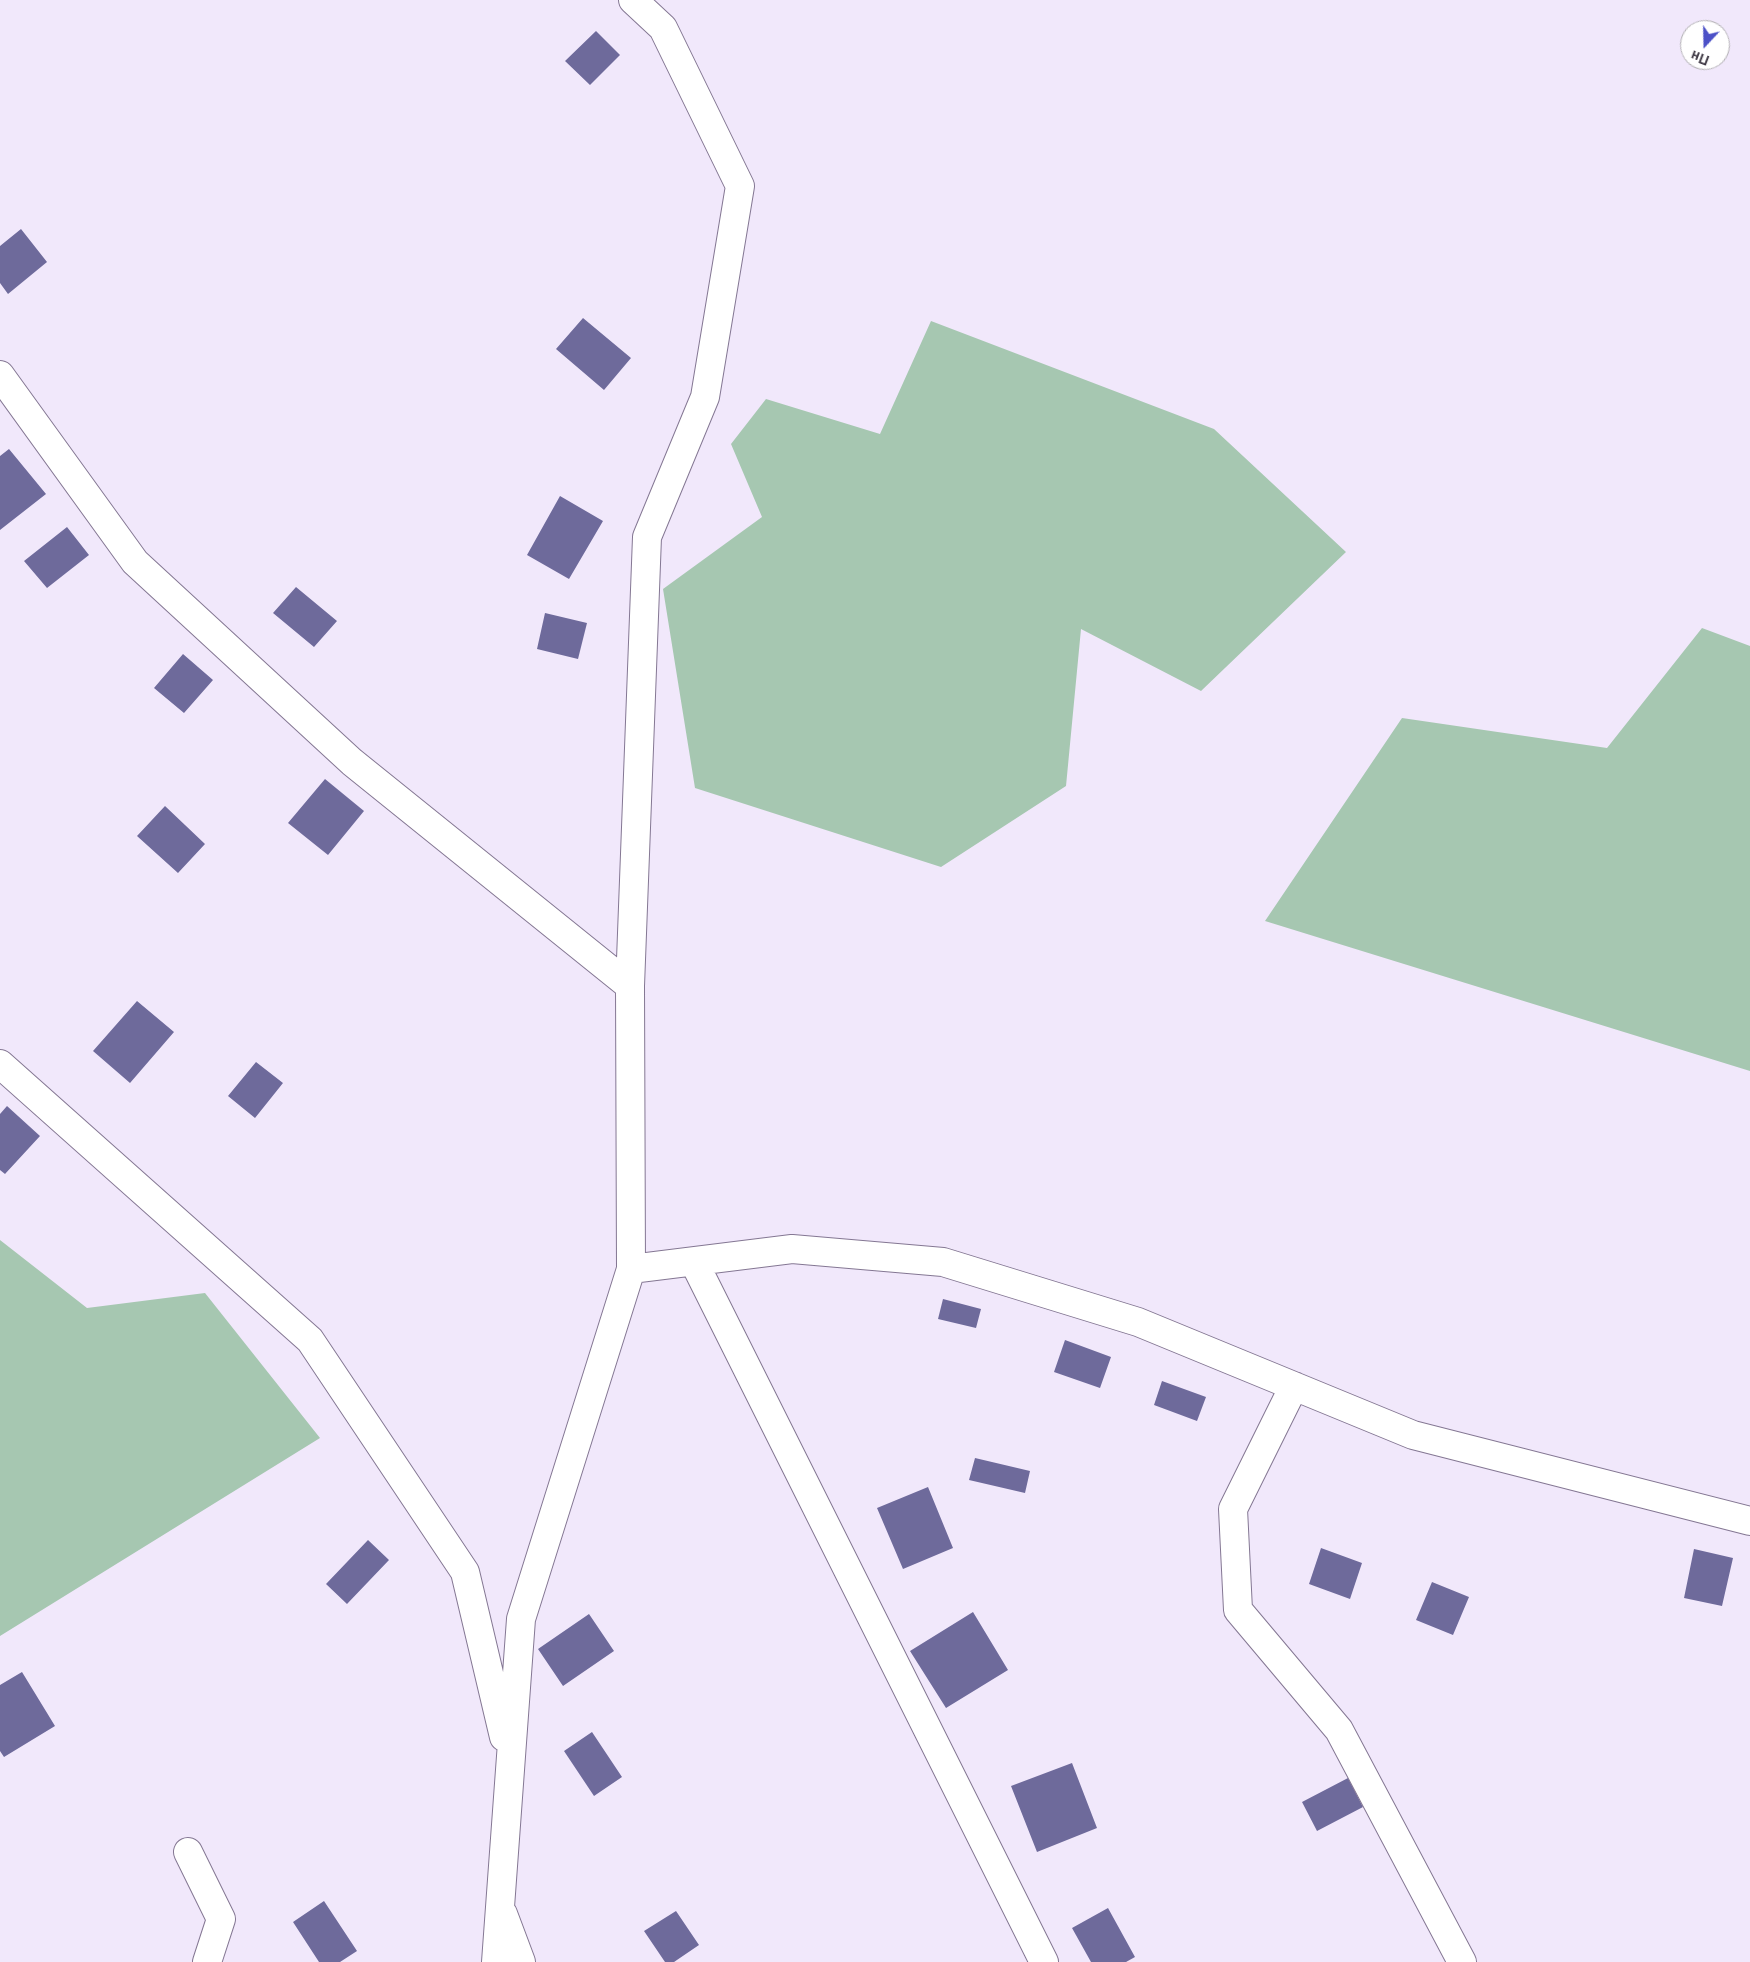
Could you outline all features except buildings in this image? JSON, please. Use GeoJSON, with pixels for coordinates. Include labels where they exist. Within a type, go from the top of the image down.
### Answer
{"type":"FeatureCollection","features":[{"type":"Feature","properties":{"kind":"street"},"geometry":{"type":"LineString","coordinates":[[496,1962],[522,1619],[631,1269],[630,986],[647,537],[706,398],[740,186],[663,28],[633,0]]}},
{"type":"Feature","properties":{"kind":"street"},"geometry":{"type":"LineString","coordinates":[[0,375],[134,562],[352,762],[630,986]]}},
{"type":"Feature","properties":{"kind":"street"},"geometry":{"type":"LineString","coordinates":[[0,1064],[310,1340],[465,1572],[510,1763]]}},
{"type":"Feature","properties":{"kind":"street"},"geometry":{"type":"LineString","coordinates":[[631,1269],[792,1249],[943,1262],[1138,1322],[1413,1435],[1750,1520]]}},
{"type":"Feature","properties":{"kind":"street"},"geometry":{"type":"LineString","coordinates":[[694,1262],[1044,1962]]}},
{"type":"Feature","properties":{"kind":"street"},"geometry":{"type":"LineString","coordinates":[[1294,1386],[1232,1508],[1238,1610],[1339,1730],[1462,1962]]}},
{"type":"Feature","properties":{"kind":"street"},"geometry":{"type":"LineString","coordinates":[[188,1852],[221,1919],[206,1962]]}},
{"type":"Feature","properties":{"kind":"street"},"geometry":{"type":"LineString","coordinates":[[500,1907],[521,1962]]}},
{"type":"Feature","properties":{"kind":"green space"},"geometry":{"type":"Polygon","coordinates":[[[931,321],[1214,429],[1346,552],[1201,691],[1081,629],[1066,786],[941,867],[695,788],[663,589],[762,517],[731,444],[766,399],[880,434],[931,321]]]}},
{"type":"Feature","properties":{"kind":"green space"},"geometry":{"type":"Polygon","coordinates":[[[1702,628],[1750,646],[1750,1071],[1265,921],[1402,718],[1607,748],[1702,628]]]}},
{"type":"Feature","properties":{"kind":"green space"},"geometry":{"type":"Polygon","coordinates":[[[0,1240],[87,1308],[205,1293],[320,1438],[0,1636],[0,1240]]]}}]}
